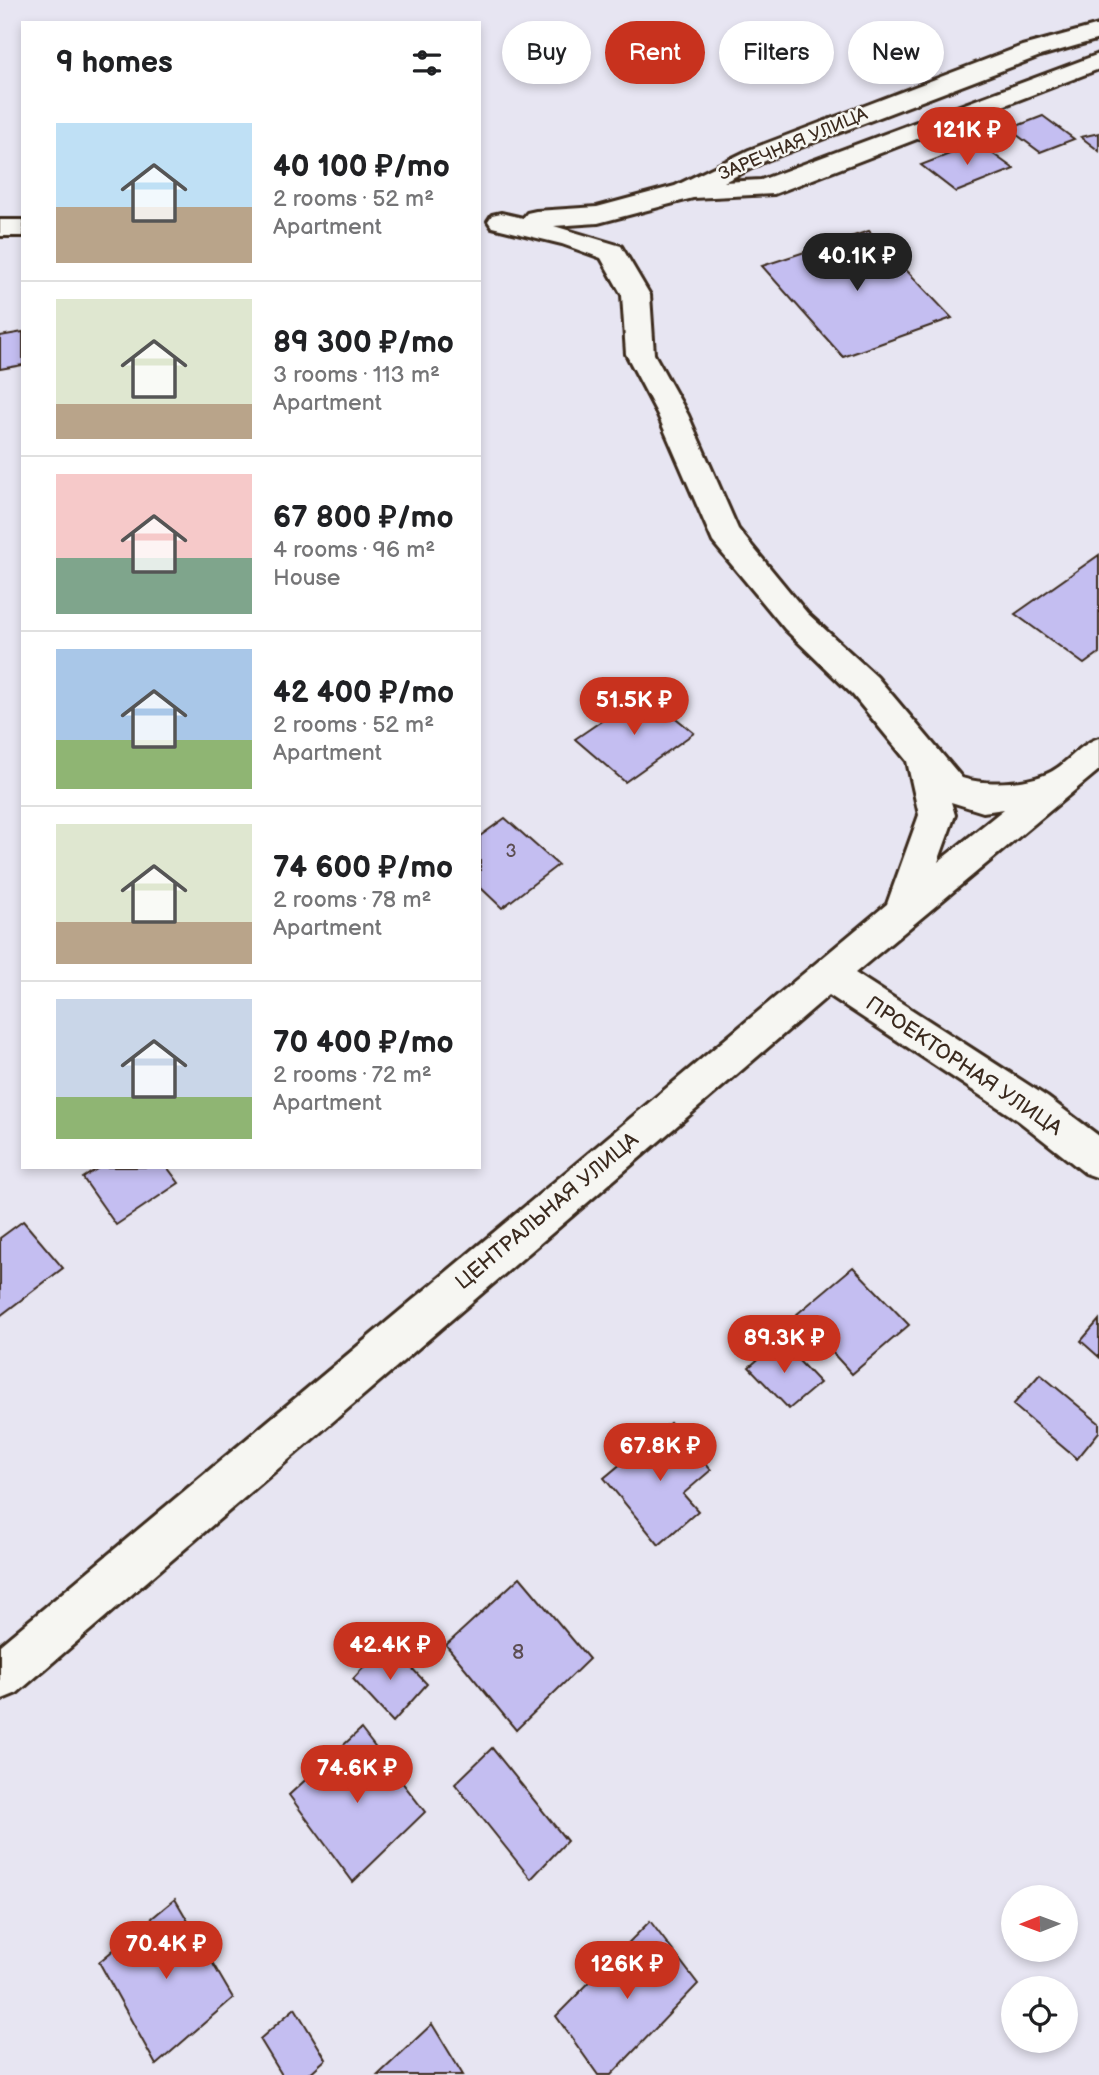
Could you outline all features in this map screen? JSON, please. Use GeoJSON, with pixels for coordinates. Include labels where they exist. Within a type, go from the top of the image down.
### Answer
{"type":"FeatureCollection","features":[{"type":"Feature","properties":{"kind":"street","name":"ЗАРЕЧНАЯ УЛИЦА"},"geometry":{"type":"LineString","coordinates":[[490,222],[598,215],[684,192],[771,150],[1031,51],[1099,32]]}},
{"type":"Feature","properties":{"kind":"street"},"geometry":{"type":"LineString","coordinates":[[611,252],[618,237],[634,218],[684,192],[765,188],[1099,61]]}},
{"type":"Feature","properties":{"kind":"street"},"geometry":{"type":"LineString","coordinates":[[490,222],[571,238],[611,252],[636,295],[640,354],[673,415],[723,534],[796,621],[865,686],[950,788],[983,798],[1055,787]]}},
{"type":"Feature","properties":{"kind":"street"},"geometry":{"type":"LineString","coordinates":[[0,228],[21,228]]}},
{"type":"Feature","properties":{"kind":"street","name":"ЦЕНТРАЛЬНАЯ УЛИЦА"},"geometry":{"type":"LineString","coordinates":[[0,1676],[827,974],[1099,751]]}},
{"type":"Feature","properties":{"kind":"street"},"geometry":{"type":"LineString","coordinates":[[901,913],[937,816],[923,757]]}},
{"type":"Feature","properties":{"kind":"street","name":"ПРОЕКТОРНАЯ УЛИЦА"},"geometry":{"type":"LineString","coordinates":[[827,974],[1033,1109],[1099,1160]]}},
{"type":"Feature","properties":{"kind":"building"},"geometry":{"type":"Polygon","coordinates":[[[1043,116],[1074,139],[1040,152],[1009,129],[1043,116]]]}},
{"type":"Feature","properties":{"kind":"building"},"geometry":{"type":"Polygon","coordinates":[[[1099,133],[1099,151],[1081,137],[1099,133]]]}},
{"type":"Feature","properties":{"kind":"building"},"geometry":{"type":"Polygon","coordinates":[[[978,143],[1014,169],[956,192],[921,165],[978,143]]]}},
{"type":"Feature","properties":{"kind":"building"},"geometry":{"type":"Polygon","coordinates":[[[869,231],[952,318],[843,357],[762,266],[869,231]]]}},
{"type":"Feature","properties":{"kind":"building"},"geometry":{"type":"Polygon","coordinates":[[[21,332],[21,365],[0,369],[0,336],[21,332]]]}},
{"type":"Feature","properties":{"kind":"building"},"geometry":{"type":"Polygon","coordinates":[[[1099,555],[1099,653],[1084,664],[1015,614],[1099,555]]]}},
{"type":"Feature","properties":{"kind":"building"},"geometry":{"type":"Polygon","coordinates":[[[644,692],[694,733],[625,782],[575,739],[644,692]]]}},
{"type":"Feature","properties":{"kind":"building"},"geometry":{"type":"Polygon","coordinates":[[[505,818],[558,865],[502,908],[481,888],[481,835],[505,818]]]}},
{"type":"Feature","properties":{"kind":"building"},"geometry":{"type":"Polygon","coordinates":[[[97,1169],[168,1169],[179,1183],[116,1225],[83,1178],[97,1169]]]}},
{"type":"Feature","properties":{"kind":"building"},"geometry":{"type":"Polygon","coordinates":[[[23,1221],[63,1268],[0,1316],[0,1238],[23,1221]]]}},
{"type":"Feature","properties":{"kind":"building"},"geometry":{"type":"Polygon","coordinates":[[[853,1267],[909,1325],[852,1374],[797,1314],[853,1267]]]}},
{"type":"Feature","properties":{"kind":"building"},"geometry":{"type":"Polygon","coordinates":[[[1099,1320],[1099,1357],[1081,1341],[1099,1320]]]}},
{"type":"Feature","properties":{"kind":"building"},"geometry":{"type":"Polygon","coordinates":[[[780,1341],[820,1383],[789,1409],[749,1367],[780,1341]]]}},
{"type":"Feature","properties":{"kind":"building"},"geometry":{"type":"Polygon","coordinates":[[[1040,1374],[1099,1423],[1099,1432],[1077,1459],[1013,1405],[1040,1374]]]}},
{"type":"Feature","properties":{"kind":"building"},"geometry":{"type":"Polygon","coordinates":[[[670,1423],[711,1470],[683,1494],[698,1511],[659,1545],[604,1478],[670,1423]]]}},
{"type":"Feature","properties":{"kind":"building"},"geometry":{"type":"Polygon","coordinates":[[[520,1577],[589,1659],[516,1730],[446,1645],[520,1577]]]}},
{"type":"Feature","properties":{"kind":"building"},"geometry":{"type":"Polygon","coordinates":[[[387,1642],[427,1684],[393,1722],[353,1679],[387,1642]]]}},
{"type":"Feature","properties":{"kind":"building"},"geometry":{"type":"Polygon","coordinates":[[[361,1729],[425,1812],[353,1882],[289,1795],[361,1729]]]}},
{"type":"Feature","properties":{"kind":"building"},"geometry":{"type":"Polygon","coordinates":[[[492,1748],[567,1841],[531,1879],[455,1784],[492,1748]]]}},
{"type":"Feature","properties":{"kind":"building"},"geometry":{"type":"Polygon","coordinates":[[[175,1899],[233,1998],[156,2065],[99,1962],[175,1899]]]}},
{"type":"Feature","properties":{"kind":"building"},"geometry":{"type":"Polygon","coordinates":[[[650,1921],[698,1984],[611,2075],[598,2075],[556,2016],[650,1921]]]}},
{"type":"Feature","properties":{"kind":"building"},"geometry":{"type":"Polygon","coordinates":[[[295,2008],[326,2059],[308,2075],[282,2075],[260,2039],[295,2008]]]}},
{"type":"Feature","properties":{"kind":"building"},"geometry":{"type":"Polygon","coordinates":[[[432,2024],[463,2075],[378,2075],[432,2024]]]}}]}
